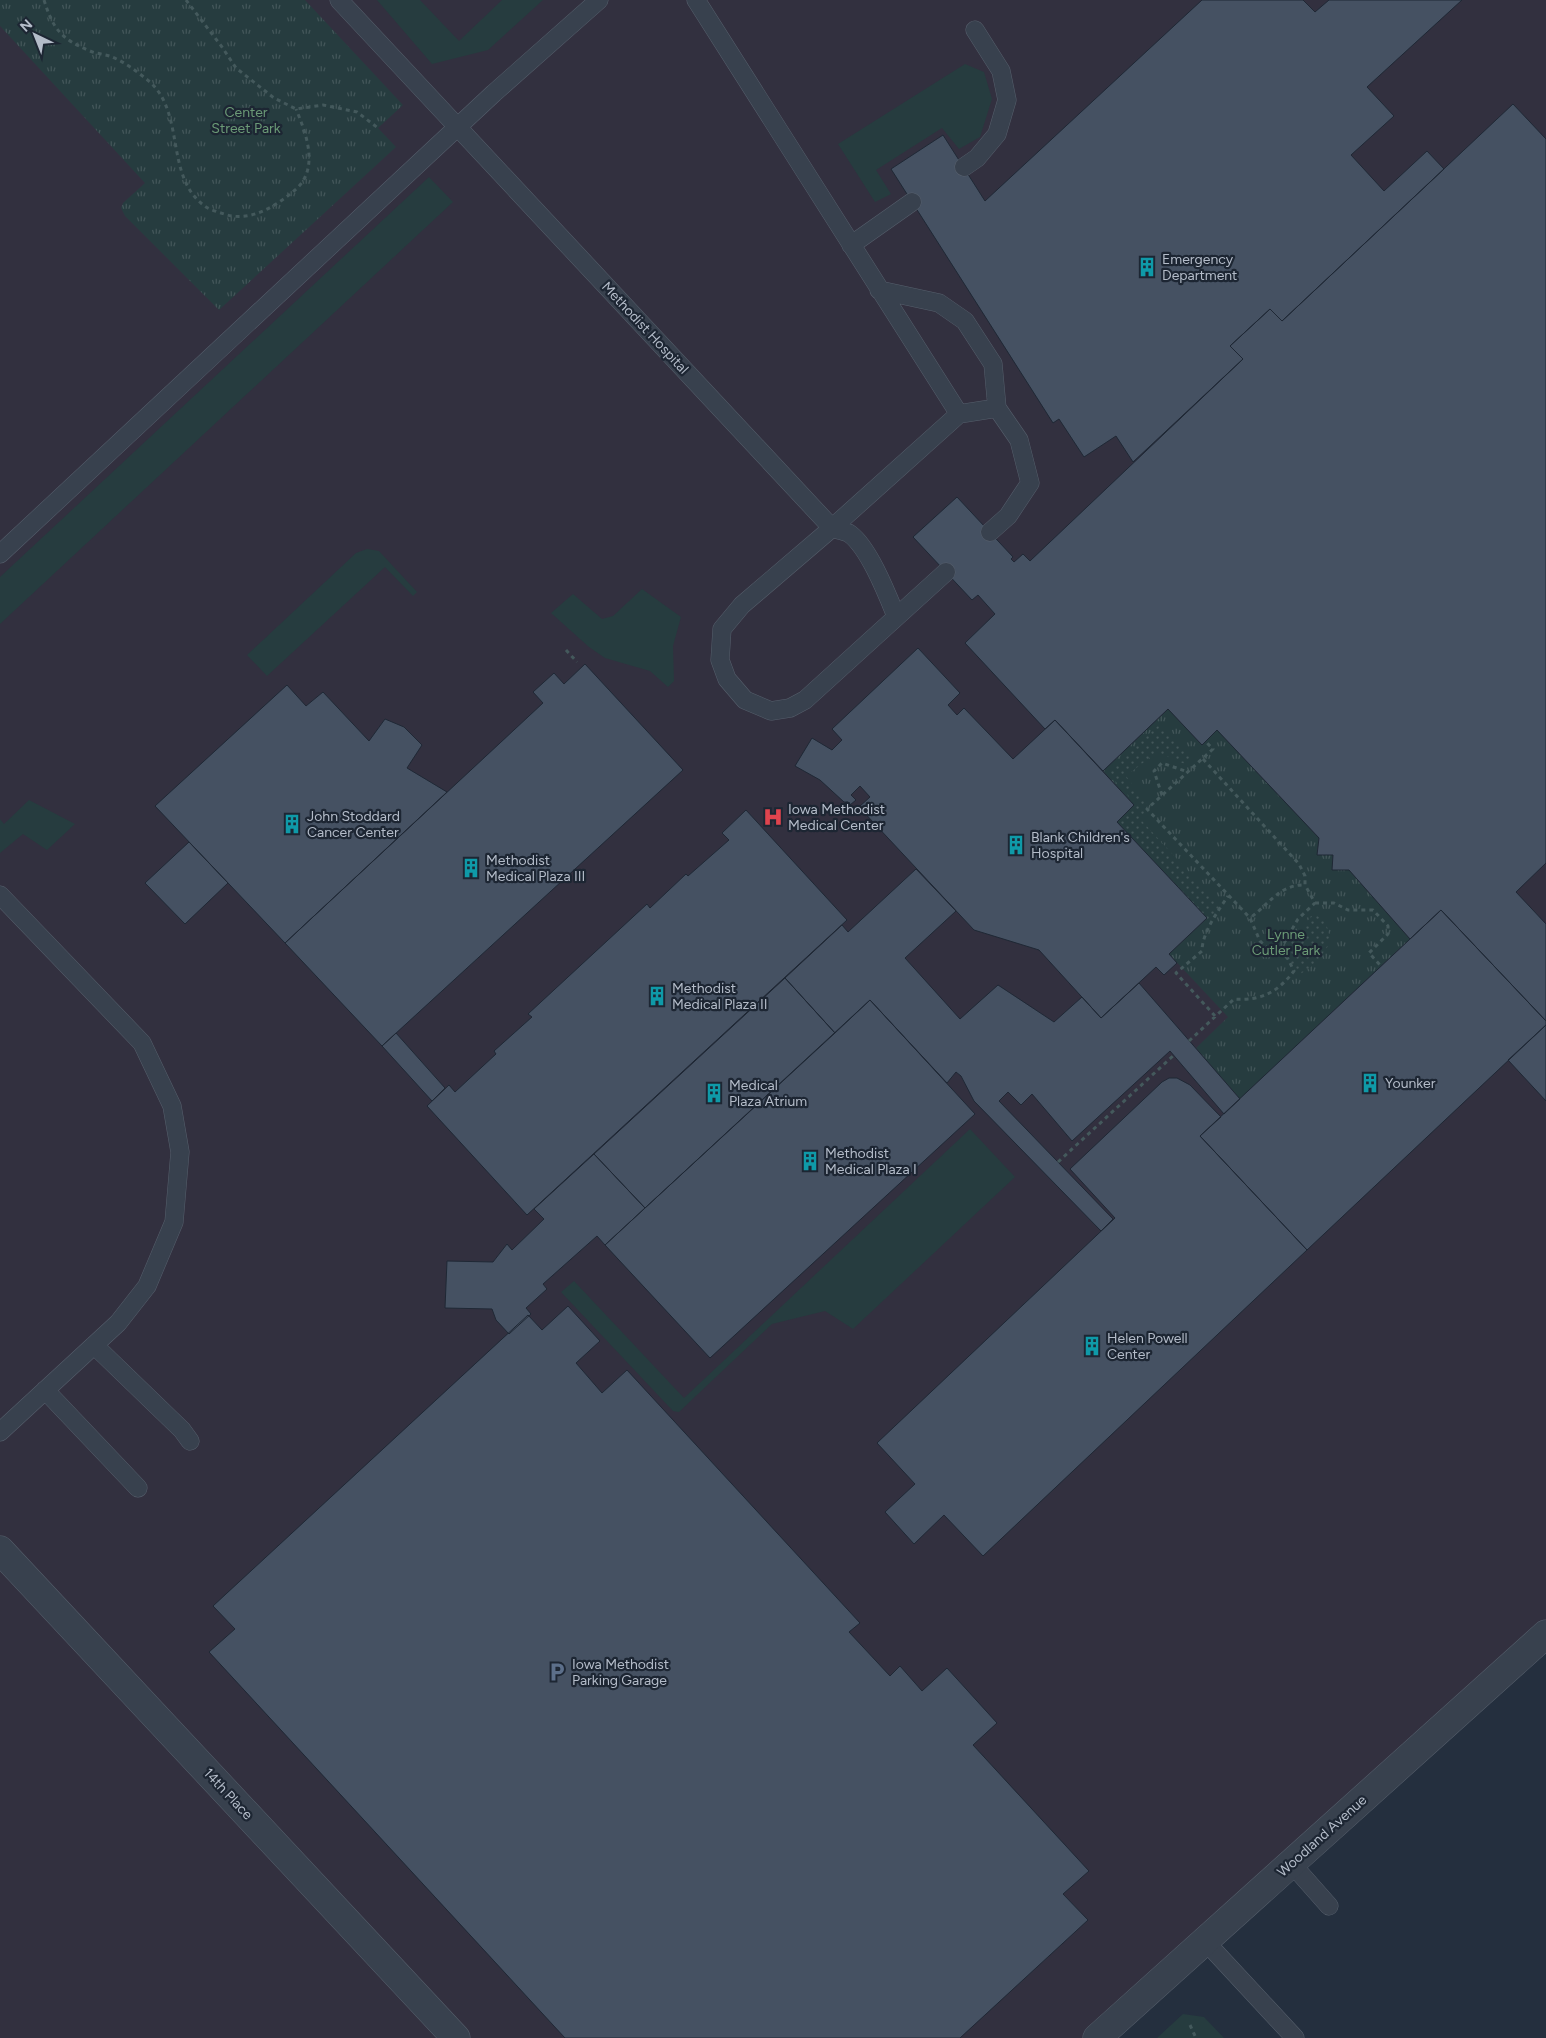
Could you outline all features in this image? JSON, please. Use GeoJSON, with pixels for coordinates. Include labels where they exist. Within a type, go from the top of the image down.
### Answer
{"type":"FeatureCollection","features":[{"type":"Feature","properties":{"kind":"street","name":"14th Place"},"geometry":{"type":"LineString","coordinates":[[0,1550],[456,2038]]}},
{"type":"Feature","properties":{"kind":"street","name":"Woodland Avenue"},"geometry":{"type":"LineString","coordinates":[[1097,2038],[1546,1634]]}},
{"type":"Feature","properties":{"kind":"lane","name":"Methodist Hospital"},"geometry":{"type":"LineString","coordinates":[[339,0],[832,528],[850,533],[865,552],[896,616]]}},
{"type":"Feature","properties":{"kind":"lane"},"geometry":{"type":"LineString","coordinates":[[0,554],[494,93],[599,0]]}},
{"type":"Feature","properties":{"kind":"lane"},"geometry":{"type":"LineString","coordinates":[[696,0],[959,414]]}},
{"type":"Feature","properties":{"kind":"lane"},"geometry":{"type":"LineString","coordinates":[[964,167],[977,158],[998,134],[1007,100],[1001,71],[975,30]]}},
{"type":"Feature","properties":{"kind":"lane"},"geometry":{"type":"LineString","coordinates":[[851,245],[912,202]]}},
{"type":"Feature","properties":{"kind":"lane"},"geometry":{"type":"LineString","coordinates":[[879,290],[939,303],[965,321],[993,364],[997,408],[1018,440],[1030,483],[1008,516],[990,532]]}},
{"type":"Feature","properties":{"kind":"lane"},"geometry":{"type":"LineString","coordinates":[[946,572],[806,700],[790,708],[770,711],[745,700],[727,679],[720,660],[722,629],[742,605],[832,528],[959,414],[997,408]]}},
{"type":"Feature","properties":{"kind":"lane"},"geometry":{"type":"LineString","coordinates":[[0,895],[142,1043],[172,1106],[180,1152],[174,1222],[147,1286],[118,1323],[0,1432]]}},
{"type":"Feature","properties":{"kind":"lane"},"geometry":{"type":"LineString","coordinates":[[94,1345],[182,1430],[190,1441]]}},
{"type":"Feature","properties":{"kind":"lane"},"geometry":{"type":"LineString","coordinates":[[46,1390],[138,1488]]}},
{"type":"Feature","properties":{"kind":"lane"},"geometry":{"type":"LineString","coordinates":[[1291,1863],[1329,1906]]}},
{"type":"Feature","properties":{"kind":"lane"},"geometry":{"type":"LineString","coordinates":[[1205,1941],[1295,2038]]}},
{"type":"Feature","properties":{"kind":"path"},"geometry":{"type":"LineString","coordinates":[[44,0],[52,23],[68,41],[91,51],[112,57],[150,82],[163,96],[171,116],[184,180],[193,195],[207,208],[230,216],[255,214],[277,206],[299,187],[310,166],[308,144],[296,108]]}},
{"type":"Feature","properties":{"kind":"path"},"geometry":{"type":"LineString","coordinates":[[186,0],[236,68],[274,98],[296,108],[323,105],[357,112],[378,128]]}},
{"type":"Feature","properties":{"kind":"path"},"geometry":{"type":"LineString","coordinates":[[566,650],[578,662]]}},
{"type":"Feature","properties":{"kind":"path"},"geometry":{"type":"LineString","coordinates":[[1189,1041],[1234,999],[1250,1000],[1262,998],[1287,980],[1294,971],[1288,959],[1280,950],[1267,948],[1260,942],[1250,918],[1147,809],[1213,749],[1205,741]]}},
{"type":"Feature","properties":{"kind":"path"},"geometry":{"type":"LineString","coordinates":[[1203,758],[1299,864],[1305,876],[1305,885],[1315,903]]}},
{"type":"Feature","properties":{"kind":"path"},"geometry":{"type":"LineString","coordinates":[[1162,795],[1154,771],[1162,763],[1188,772]]}},
{"type":"Feature","properties":{"kind":"path"},"geometry":{"type":"LineString","coordinates":[[1250,918],[1283,889],[1295,885],[1305,885]]}},
{"type":"Feature","properties":{"kind":"path"},"geometry":{"type":"LineString","coordinates":[[1215,1016],[1176,973],[1202,952],[1202,946],[1209,929],[1228,896]]}},
{"type":"Feature","properties":{"kind":"path"},"geometry":{"type":"LineString","coordinates":[[1280,950],[1298,919],[1315,903],[1334,903],[1348,910],[1373,910],[1388,926],[1388,934],[1369,953],[1381,966]]}},
{"type":"Feature","properties":{"kind":"path"},"geometry":{"type":"LineString","coordinates":[[1058,1162],[1174,1055]]}},
{"type":"Feature","properties":{"kind":"path"},"geometry":{"type":"LineString","coordinates":[[1190,2024],[1196,2038]]}},
{"type":"Feature","properties":{"kind":"shaded area","name":"Iowa Methodist Medical Center"},"geometry":{"type":"Polygon","coordinates":[[[0,0],[1546,0],[1546,1634],[1097,2038],[0,2038],[0,0]]]}},
{"type":"Feature","properties":{"kind":"green space","name":"Center Street Park"},"geometry":{"type":"Polygon","coordinates":[[[0,0],[305,0],[403,105],[378,128],[396,147],[219,310],[125,216],[121,208],[123,203],[145,183],[0,26],[0,0]]]}},
{"type":"Feature","properties":{"kind":"green space"},"geometry":{"type":"Polygon","coordinates":[[[377,0],[420,0],[459,41],[502,0],[543,0],[488,50],[432,64],[377,0]]]}},
{"type":"Feature","properties":{"kind":"green space"},"geometry":{"type":"Polygon","coordinates":[[[965,64],[984,72],[992,99],[980,137],[959,149],[942,128],[876,170],[891,194],[875,202],[838,144],[965,64]]]}},
{"type":"Feature","properties":{"kind":"green space"},"geometry":{"type":"Polygon","coordinates":[[[429,177],[453,202],[0,624],[0,577],[429,177]]]}},
{"type":"Feature","properties":{"kind":"green space"},"geometry":{"type":"Polygon","coordinates":[[[367,549],[379,551],[417,592],[413,596],[385,567],[267,676],[247,655],[356,553],[367,549]]]}},
{"type":"Feature","properties":{"kind":"green space"},"geometry":{"type":"Polygon","coordinates":[[[642,589],[681,617],[673,646],[674,681],[668,687],[650,671],[605,658],[589,647],[551,613],[573,594],[602,619],[613,616],[642,589]]]}},
{"type":"Feature","properties":{"kind":"green space","name":"Lynne Cutler Park"},"geometry":{"type":"Polygon","coordinates":[[[1168,709],[1202,745],[1217,730],[1319,838],[1317,855],[1333,855],[1332,870],[1349,870],[1410,939],[1240,1099],[1196,1048],[1228,1017],[1169,954],[1207,918],[1117,822],[1134,805],[1103,771],[1168,709]]]}},
{"type":"Feature","properties":{"kind":"green space"},"geometry":{"type":"Polygon","coordinates":[[[1160,724],[1191,757],[1187,765],[1157,752],[1126,776],[1148,805],[1142,821],[1223,909],[1208,922],[1117,821],[1136,804],[1107,772],[1160,724]]]}},
{"type":"Feature","properties":{"kind":"green space"},"geometry":{"type":"Polygon","coordinates":[[[29,800],[75,824],[47,850],[23,834],[0,853],[0,819],[4,824],[29,800]]]}},
{"type":"Feature","properties":{"kind":"green space"},"geometry":{"type":"Polygon","coordinates":[[[1315,914],[1326,923],[1331,942],[1315,964],[1299,975],[1285,960],[1286,951],[1294,934],[1315,914]]]}},
{"type":"Feature","properties":{"kind":"green space"},"geometry":{"type":"Polygon","coordinates":[[[970,1129],[1015,1177],[853,1329],[825,1311],[772,1324],[679,1412],[673,1411],[561,1292],[574,1281],[684,1398],[970,1129]]]}},
{"type":"Feature","properties":{"kind":"green space"},"geometry":{"type":"Polygon","coordinates":[[[1183,2014],[1204,2017],[1224,2038],[1157,2038],[1183,2014]]]}},
{"type":"Feature","properties":{"kind":"building","name":"Emergency Department"},"geometry":{"type":"Polygon","coordinates":[[[1202,0],[1303,0],[1315,12],[1329,0],[1462,0],[1367,87],[1394,116],[1351,155],[1384,191],[1427,151],[1444,169],[1282,321],[1270,309],[1230,346],[1243,359],[1133,462],[1116,436],[1084,457],[1059,419],[1053,423],[891,169],[943,135],[985,201],[1202,0]]]}},
{"type":"Feature","properties":{"kind":"building"},"geometry":{"type":"Polygon","coordinates":[[[1513,104],[1546,139],[1546,863],[1516,892],[1546,924],[1546,1021],[1441,910],[1410,939],[1349,870],[1332,870],[1333,855],[1317,855],[1319,838],[1217,730],[1202,745],[1168,709],[1103,771],[1055,720],[1045,729],[965,643],[995,614],[978,595],[972,600],[913,537],[957,497],[1013,557],[1011,559],[1014,562],[1023,554],[1030,561],[1243,359],[1230,346],[1270,309],[1282,321],[1513,104]]]}},
{"type":"Feature","properties":{"kind":"building","name":"Blank Children's Hospital"},"geometry":{"type":"Polygon","coordinates":[[[918,648],[960,693],[948,705],[957,715],[964,708],[1013,759],[1055,720],[1134,805],[1117,822],[1207,918],[1169,954],[1177,963],[1164,975],[1156,967],[1101,1018],[1039,950],[974,930],[859,807],[870,797],[860,786],[851,795],[856,800],[850,805],[848,802],[844,802],[820,780],[795,766],[812,738],[832,750],[842,740],[832,729],[918,648]]]}},
{"type":"Feature","properties":{"kind":"building","name":"Methodist Medical Plaza III"},"geometry":{"type":"Polygon","coordinates":[[[585,664],[683,770],[382,1046],[285,943],[543,703],[533,692],[554,673],[564,684],[585,664]]]}},
{"type":"Feature","properties":{"kind":"building","name":"John Stoddard Cancer Center"},"geometry":{"type":"Polygon","coordinates":[[[287,685],[306,706],[323,692],[369,741],[385,719],[404,727],[422,745],[407,768],[447,792],[285,943],[155,806],[287,685]]]}},
{"type":"Feature","properties":{"kind":"building","name":"Methodist Medical Plaza II"},"geometry":{"type":"Polygon","coordinates":[[[746,810],[847,920],[527,1215],[427,1106],[449,1085],[455,1092],[496,1054],[494,1051],[532,1017],[528,1014],[647,904],[650,908],[686,874],[688,876],[729,840],[722,833],[746,810]]]}},
{"type":"Feature","properties":{"kind":"building"},"geometry":{"type":"Polygon","coordinates":[[[189,842],[228,883],[185,924],[145,883],[189,842]]]}},
{"type":"Feature","properties":{"kind":"building"},"geometry":{"type":"Polygon","coordinates":[[[916,869],[956,911],[905,958],[960,1019],[998,985],[1054,1022],[1082,997],[1101,1018],[1139,983],[1240,1099],[1224,1114],[1170,1051],[1072,1141],[1032,1094],[1021,1105],[1008,1092],[999,1101],[1113,1219],[1101,1231],[974,1101],[961,1076],[956,1072],[947,1083],[870,1000],[835,1033],[785,978],[842,925],[848,932],[916,869]]]}},
{"type":"Feature","properties":{"kind":"building","name":"Younker"},"geometry":{"type":"Polygon","coordinates":[[[1441,910],[1546,1021],[1546,1025],[1307,1250],[1200,1136],[1441,910]]]}},
{"type":"Feature","properties":{"kind":"building","name":"Medical Plaza Atrium"},"geometry":{"type":"Polygon","coordinates":[[[785,978],[835,1033],[645,1208],[594,1154],[785,978]]]}},
{"type":"Feature","properties":{"kind":"building","name":"Methodist Medical Plaza I"},"geometry":{"type":"Polygon","coordinates":[[[870,1000],[975,1114],[710,1358],[605,1245],[870,1000]]]}},
{"type":"Feature","properties":{"kind":"building"},"geometry":{"type":"Polygon","coordinates":[[[1546,1025],[1546,1101],[1508,1060],[1546,1025]]]}},
{"type":"Feature","properties":{"kind":"building"},"geometry":{"type":"Polygon","coordinates":[[[396,1033],[445,1088],[432,1101],[382,1046],[396,1033]]]}},
{"type":"Feature","properties":{"kind":"building","name":"Helen Powell Center"},"geometry":{"type":"Polygon","coordinates":[[[1169,1078],[1177,1078],[1190,1085],[1221,1117],[1200,1136],[1307,1250],[983,1556],[944,1515],[914,1544],[885,1512],[915,1484],[877,1443],[1115,1218],[1070,1169],[1162,1082],[1169,1078]]]}},
{"type":"Feature","properties":{"kind":"building"},"geometry":{"type":"Polygon","coordinates":[[[594,1154],[645,1208],[605,1245],[597,1236],[543,1284],[547,1289],[526,1308],[531,1314],[509,1334],[496,1320],[492,1309],[445,1308],[447,1261],[493,1262],[507,1244],[512,1250],[544,1219],[534,1209],[594,1154]]]}},
{"type":"Feature","properties":{"kind":"building","name":"Iowa Methodist Parking Garage"},"geometry":{"type":"Polygon","coordinates":[[[568,1306],[600,1341],[576,1363],[602,1393],[627,1370],[860,1623],[849,1632],[890,1676],[900,1666],[922,1691],[947,1668],[997,1723],[973,1745],[1089,1871],[1063,1894],[1088,1920],[960,2038],[565,2038],[209,1652],[235,1629],[213,1606],[528,1315],[542,1330],[568,1306]]]}},
{"type":"Feature","properties":{"kind":"place","name":"Emergency Department"},"geometry":{"type":"Point","coordinates":[1147,267]}},
{"type":"Feature","properties":{"kind":"place","name":"Iowa Methodist Medical Center"},"geometry":{"type":"Point","coordinates":[773,817]}},
{"type":"Feature","properties":{"kind":"place","name":"John Stoddard Cancer Center"},"geometry":{"type":"Point","coordinates":[292,824]}},
{"type":"Feature","properties":{"kind":"place","name":"Blank Children's Hospital"},"geometry":{"type":"Point","coordinates":[1016,845]}},
{"type":"Feature","properties":{"kind":"place","name":"Methodist Medical Plaza III"},"geometry":{"type":"Point","coordinates":[471,868]}},
{"type":"Feature","properties":{"kind":"place","name":"Methodist Medical Plaza II"},"geometry":{"type":"Point","coordinates":[657,996]}},
{"type":"Feature","properties":{"kind":"place","name":"Younker"},"geometry":{"type":"Point","coordinates":[1370,1083]}},
{"type":"Feature","properties":{"kind":"place","name":"Medical Plaza Atrium"},"geometry":{"type":"Point","coordinates":[714,1093]}},
{"type":"Feature","properties":{"kind":"place","name":"Methodist Medical Plaza I"},"geometry":{"type":"Point","coordinates":[810,1161]}},
{"type":"Feature","properties":{"kind":"place","name":"Helen Powell Center"},"geometry":{"type":"Point","coordinates":[1092,1346]}},
{"type":"Feature","properties":{"kind":"place","name":"Iowa Methodist Parking Garage"},"geometry":{"type":"Point","coordinates":[557,1672]}}]}
